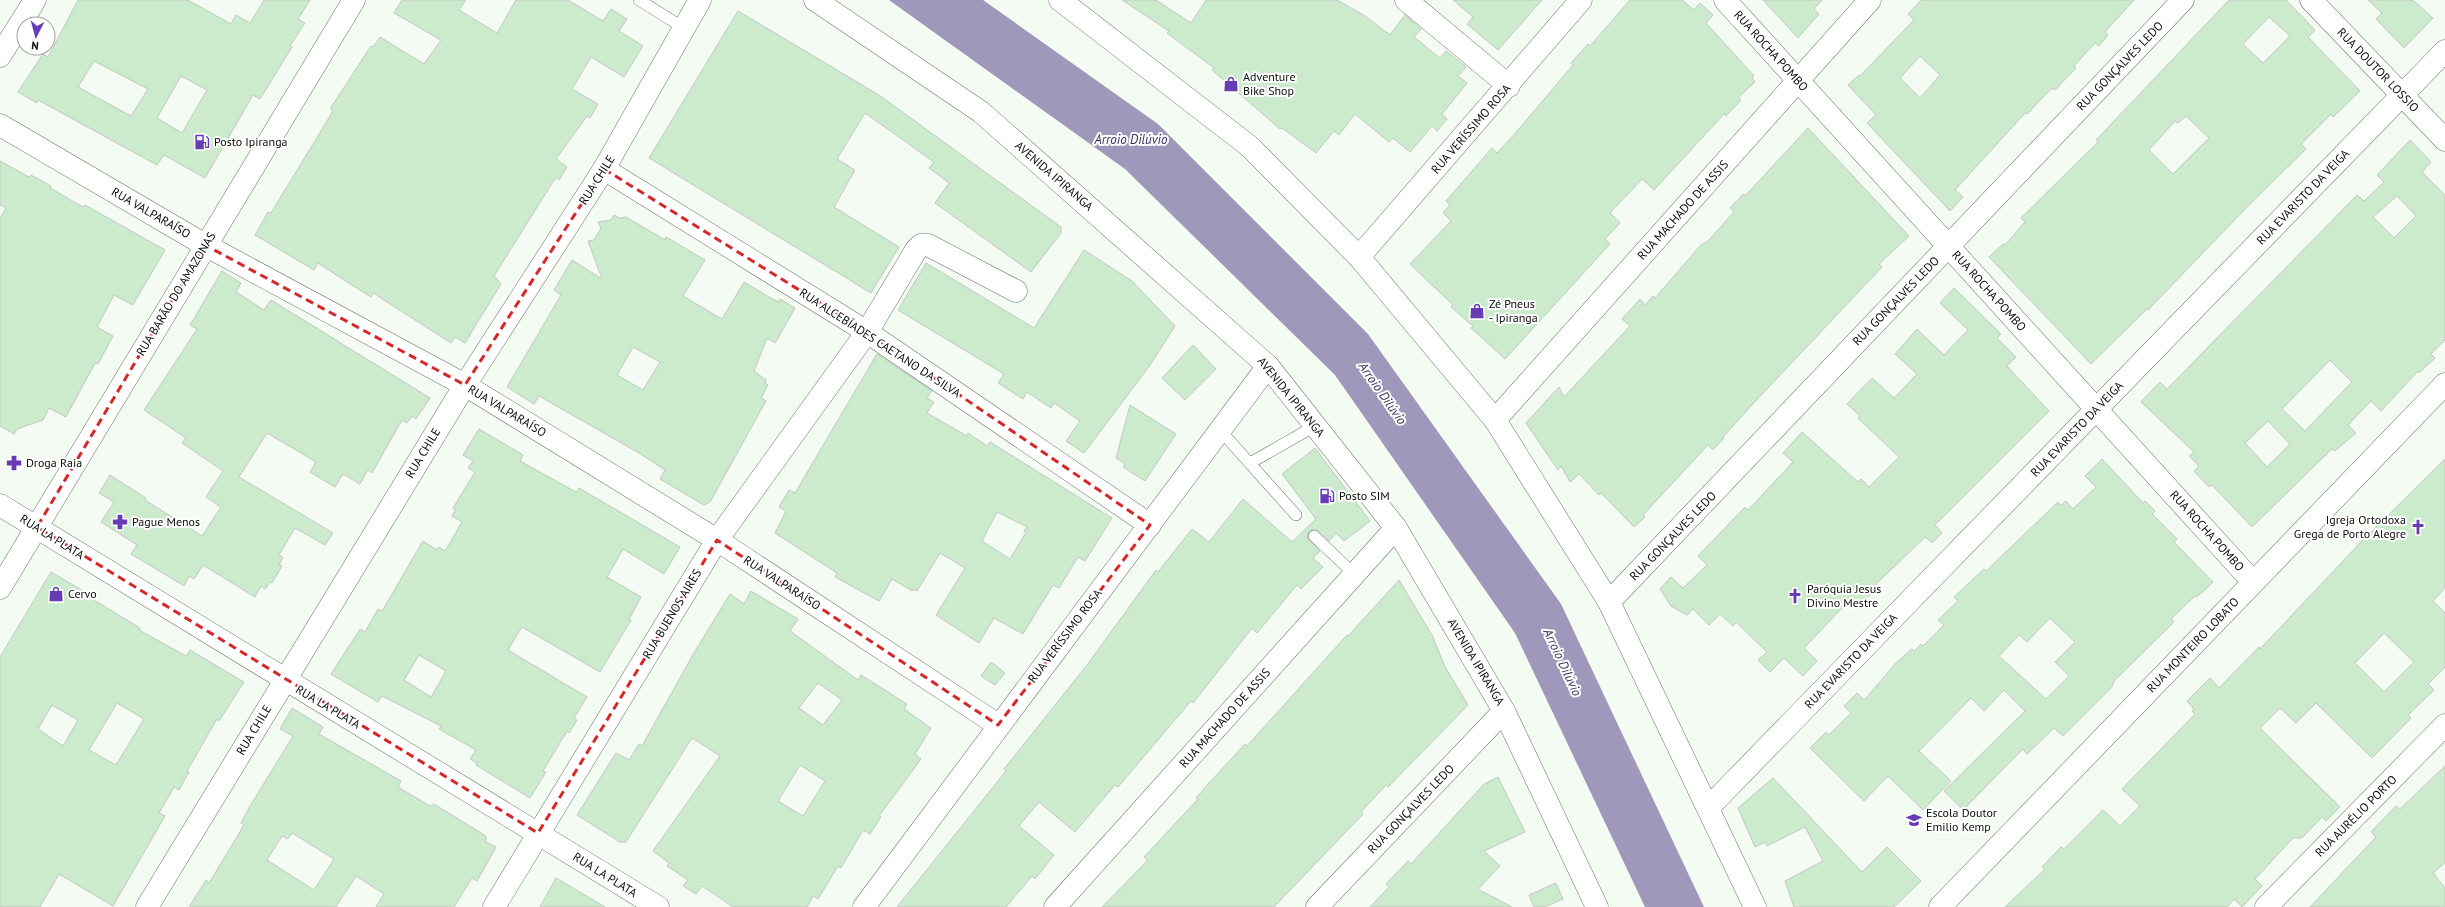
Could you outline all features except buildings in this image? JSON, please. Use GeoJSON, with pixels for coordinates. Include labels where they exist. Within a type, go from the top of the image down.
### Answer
{"type":"FeatureCollection","features":[{"type":"Feature","properties":{"kind":"street"},"geometry":{"type":"LineString","coordinates":[[0,56],[35,0]]}},
{"type":"Feature","properties":{"kind":"street","name":"RUA BARÃO DO AMAZONAS"},"geometry":{"type":"LineString","coordinates":[[0,588],[205,245],[354,0]]}},
{"type":"Feature","properties":{"kind":"street","name":"RUA CHILE"},"geometry":{"type":"LineString","coordinates":[[147,907],[465,385],[604,169],[700,0]]}},
{"type":"Feature","properties":{"kind":"street","name":"AVENIDA IPIRANGA"},"geometry":{"type":"LineString","coordinates":[[815,0],[981,112],[1268,366],[1396,528],[1504,711],[1597,907]]}},
{"type":"Feature","properties":{"kind":"street"},"geometry":{"type":"LineString","coordinates":[[1406,0],[1509,86]]}},
{"type":"Feature","properties":{"kind":"street","name":"RUA VERÍSSIMO ROSA"},"geometry":{"type":"LineString","coordinates":[[1359,257],[1509,86],[1581,0]]}},
{"type":"Feature","properties":{"kind":"street","name":"RUA ROCHA POMBO"},"geometry":{"type":"LineString","coordinates":[[1725,0],[2253,582]]}},
{"type":"Feature","properties":{"kind":"street","name":"RUA MACHADO DE ASSIS"},"geometry":{"type":"LineString","coordinates":[[1495,420],[1870,0]]}},
{"type":"Feature","properties":{"kind":"street","name":"RUA GONÇALVES LEDO"},"geometry":{"type":"LineString","coordinates":[[1609,602],[2183,0]]}},
{"type":"Feature","properties":{"kind":"street","name":"RUA DOUTOR LOSSIO"},"geometry":{"type":"LineString","coordinates":[[2311,0],[2445,140]]}},
{"type":"Feature","properties":{"kind":"street"},"geometry":{"type":"LineString","coordinates":[[1074,4],[1249,146],[1359,257],[1495,420],[1609,602],[1709,807],[1755,907]]}},
{"type":"Feature","properties":{"kind":"street","name":"RUA EVARISTO DA VEIGA"},"geometry":{"type":"LineString","coordinates":[[1709,807],[2445,51]]}},
{"type":"Feature","properties":{"kind":"street","name":"RUA VALPARAÍSO"},"geometry":{"type":"LineString","coordinates":[[0,125],[205,245],[465,385],[717,540],[998,725]]}},
{"type":"Feature","properties":{"kind":"street","name":"RUA ALCEBÍADES CAETANO DA SILVA"},"geometry":{"type":"LineString","coordinates":[[604,169],[867,332],[1150,525]]}},
{"type":"Feature","properties":{"kind":"street","name":"RUA BUENOS AIRES"},"geometry":{"type":"LineString","coordinates":[[494,907],[717,540],[867,332],[921,245],[928,245],[1016,291]]}},
{"type":"Feature","properties":{"kind":"street","name":"RUA VERÍSSIMO ROSA"},"geometry":{"type":"LineString","coordinates":[[864,907],[998,725],[1150,525],[1268,366]]}},
{"type":"Feature","properties":{"kind":"street","name":"RUA MONTEIRO LOBATO"},"geometry":{"type":"LineString","coordinates":[[1940,907],[2445,384]]}},
{"type":"Feature","properties":{"kind":"street","name":"RUA LA PLATA"},"geometry":{"type":"LineString","coordinates":[[0,505],[284,680],[658,907]]}},
{"type":"Feature","properties":{"kind":"street","name":"RUA MACHADO DE ASSIS"},"geometry":{"type":"LineString","coordinates":[[1055,907],[1396,528]]}},
{"type":"Feature","properties":{"kind":"street","name":"RUA GONÇALVES LEDO"},"geometry":{"type":"LineString","coordinates":[[1317,907],[1504,711]]}},
{"type":"Feature","properties":{"kind":"street","name":"RUA AURÉLIO PORTO"},"geometry":{"type":"LineString","coordinates":[[2266,907],[2445,725]]}},
{"type":"Feature","properties":{"kind":"lane"},"geometry":{"type":"LineString","coordinates":[[639,0],[659,10],[684,28]]}},
{"type":"Feature","properties":{"kind":"lane"},"geometry":{"type":"LineString","coordinates":[[1250,463],[1315,426]]}},
{"type":"Feature","properties":{"kind":"lane"},"geometry":{"type":"LineString","coordinates":[[1220,430],[1296,515]]}},
{"type":"Feature","properties":{"kind":"lane"},"geometry":{"type":"LineString","coordinates":[[1314,536],[1354,574]]}},
{"type":"Feature","properties":{"kind":"highlighted area"},"geometry":{"type":"Polygon","coordinates":[[[604,169],[867,332],[1150,525],[998,725],[717,540],[538,833],[37,527],[205,245],[465,385],[604,169]]]}},
{"type":"Feature","properties":{"kind":"water","name":"Arroio Dilúvio"},"geometry":{"type":"Polygon","coordinates":[[[889,0],[983,0],[1158,124],[1368,334],[1561,604],[1704,907],[1645,907],[1515,633],[1335,375],[1125,169],[889,0]]]}},
{"type":"Feature","properties":{"kind":"place","name":"Adventure Bike Shop"},"geometry":{"type":"Point","coordinates":[1231,84]}},
{"type":"Feature","properties":{"kind":"place","name":"Posto Ipiranga"},"geometry":{"type":"Point","coordinates":[202,142]}},
{"type":"Feature","properties":{"kind":"place","name":"Zé Pneus - Ipiranga"},"geometry":{"type":"Point","coordinates":[1477,311]}},
{"type":"Feature","properties":{"kind":"place","name":"Droga Raia"},"geometry":{"type":"Point","coordinates":[14,463]}},
{"type":"Feature","properties":{"kind":"place","name":"Posto SIM"},"geometry":{"type":"Point","coordinates":[1327,496]}},
{"type":"Feature","properties":{"kind":"place","name":"Pague Menos"},"geometry":{"type":"Point","coordinates":[120,522]}},
{"type":"Feature","properties":{"kind":"place","name":"Igreja Ortodoxa Grega de Porto Alegre"},"geometry":{"type":"Point","coordinates":[2418,527]}},
{"type":"Feature","properties":{"kind":"place","name":"Cervo"},"geometry":{"type":"Point","coordinates":[56,594]}},
{"type":"Feature","properties":{"kind":"place","name":"Paróquia Jesus Divino Mestre"},"geometry":{"type":"Point","coordinates":[1795,596]}},
{"type":"Feature","properties":{"kind":"place","name":"Escola Doutor Emilio Kemp"},"geometry":{"type":"Point","coordinates":[1914,820]}}]}
